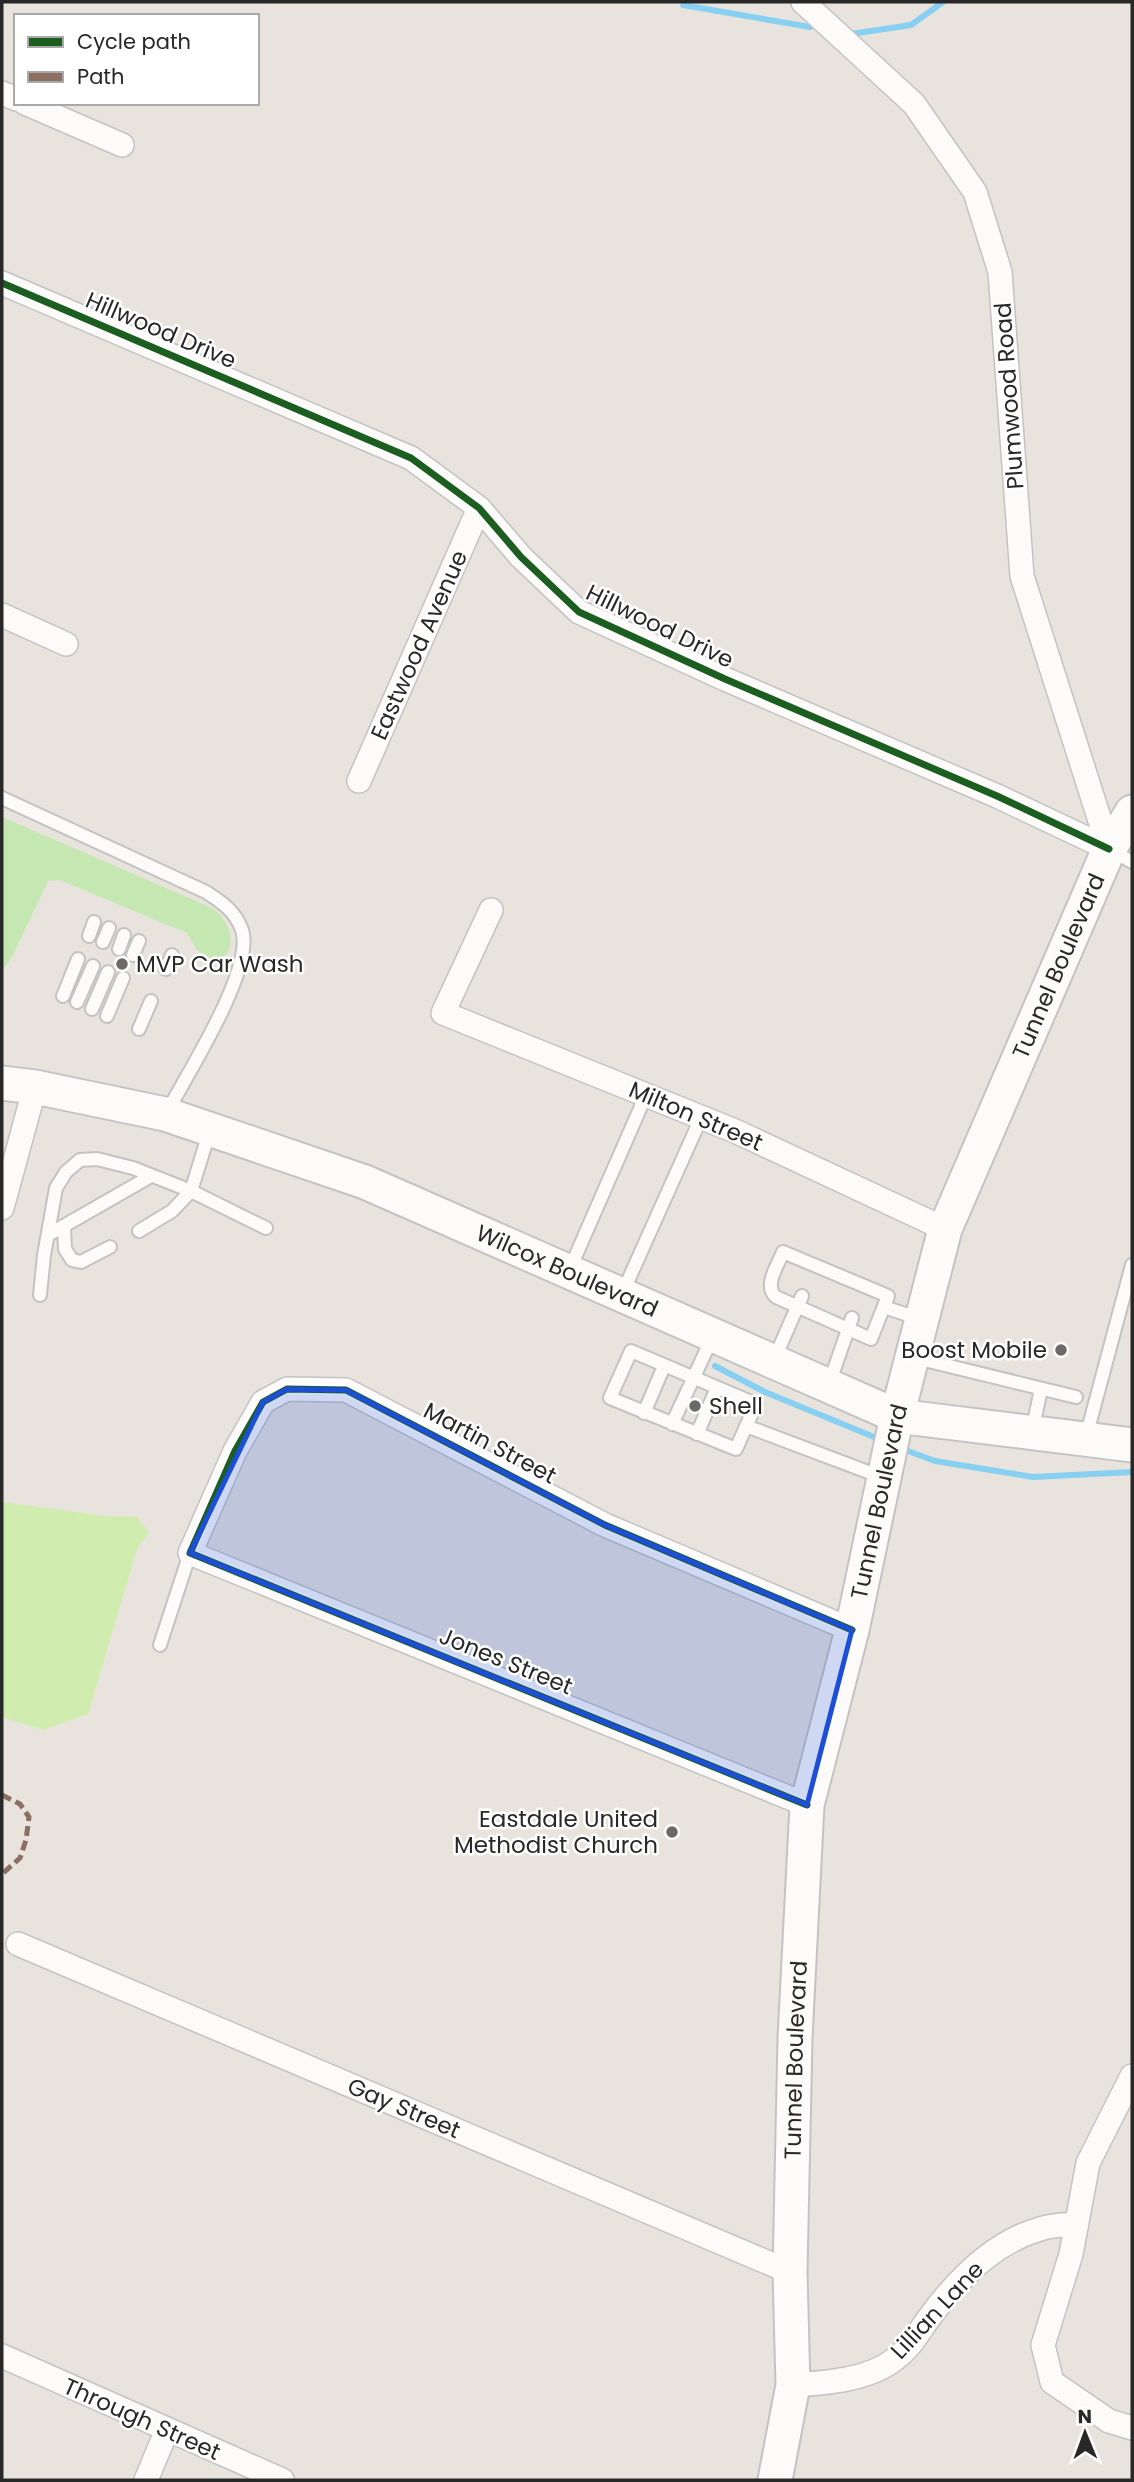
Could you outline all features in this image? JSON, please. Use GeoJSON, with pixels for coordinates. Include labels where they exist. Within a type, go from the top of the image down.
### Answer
{"type":"FeatureCollection","features":[{"type":"Feature","properties":{"kind":"main road","name":"Tunnel Boulevard"},"geometry":{"type":"LineString","coordinates":[[775,2480],[793,2385],[790,2272],[795,2038],[807,1805],[852,1630],[897,1416],[945,1229],[1120,855],[1132,812]]}},
{"type":"Feature","properties":{"kind":"main road","name":"Wilcox Boulevard"},"geometry":{"type":"LineString","coordinates":[[2,1083],[35,1087],[165,1114],[365,1182],[897,1416],[1132,1445]]}},
{"type":"Feature","properties":{"kind":"street","name":"Plumwood Road"},"geometry":{"type":"LineString","coordinates":[[803,2],[914,104],[975,192],[1000,271],[1022,576],[1120,855]]}},
{"type":"Feature","properties":{"kind":"street"},"geometry":{"type":"LineString","coordinates":[[30,105],[122,145]]}},
{"type":"Feature","properties":{"kind":"street","name":"Hillwood Drive"},"geometry":{"type":"LineString","coordinates":[[3,286],[411,458],[479,508],[521,557],[579,611],[725,679],[998,796],[1120,855]]}},
{"type":"Feature","properties":{"kind":"street","name":"Eastwood Avenue"},"geometry":{"type":"LineString","coordinates":[[359,782],[479,508]]}},
{"type":"Feature","properties":{"kind":"street"},"geometry":{"type":"LineString","coordinates":[[2,615],[66,644]]}},
{"type":"Feature","properties":{"kind":"street","name":"Milton Street"},"geometry":{"type":"LineString","coordinates":[[491,911],[443,1013],[701,1118],[945,1229]]}},
{"type":"Feature","properties":{"kind":"street"},"geometry":{"type":"LineString","coordinates":[[2,1208],[35,1087]]}},
{"type":"Feature","properties":{"kind":"street","name":"Martin Street"},"geometry":{"type":"LineString","coordinates":[[190,1553],[235,1451],[262,1402],[287,1389],[346,1390],[605,1525],[852,1630]]}},
{"type":"Feature","properties":{"kind":"street","name":"Jones Street"},"geometry":{"type":"LineString","coordinates":[[190,1553],[807,1805]]}},
{"type":"Feature","properties":{"kind":"street","name":"Gay Street"},"geometry":{"type":"LineString","coordinates":[[18,1944],[790,2272]]}},
{"type":"Feature","properties":{"kind":"street"},"geometry":{"type":"LineString","coordinates":[[1132,2076],[1088,2163],[1071,2254],[1044,2345],[1052,2382],[1108,2421],[1132,2428]]}},
{"type":"Feature","properties":{"kind":"street","name":"Lillian Lane"},"geometry":{"type":"LineString","coordinates":[[793,2385],[836,2382],[894,2361],[915,2341],[929,2318],[965,2277],[988,2255],[1017,2238],[1040,2229],[1077,2224]]}},
{"type":"Feature","properties":{"kind":"street","name":"Through Street"},"geometry":{"type":"LineString","coordinates":[[2,2356],[282,2480]]}},
{"type":"Feature","properties":{"kind":"street"},"geometry":{"type":"LineString","coordinates":[[146,2480],[167,2430]]}},
{"type":"Feature","properties":{"kind":"lane"},"geometry":{"type":"LineString","coordinates":[[2,798],[206,892],[230,908],[243,932],[242,956],[233,988],[165,1114]]}},
{"type":"Feature","properties":{"kind":"lane"},"geometry":{"type":"LineString","coordinates":[[89,936],[94,922]]}},
{"type":"Feature","properties":{"kind":"lane"},"geometry":{"type":"LineString","coordinates":[[103,942],[109,928]]}},
{"type":"Feature","properties":{"kind":"lane"},"geometry":{"type":"LineString","coordinates":[[118,949],[124,935]]}},
{"type":"Feature","properties":{"kind":"lane"},"geometry":{"type":"LineString","coordinates":[[133,955],[139,941]]}},
{"type":"Feature","properties":{"kind":"lane"},"geometry":{"type":"LineString","coordinates":[[166,969],[172,955]]}},
{"type":"Feature","properties":{"kind":"lane"},"geometry":{"type":"LineString","coordinates":[[63,996],[78,959]]}},
{"type":"Feature","properties":{"kind":"lane"},"geometry":{"type":"LineString","coordinates":[[77,1002],[93,966]]}},
{"type":"Feature","properties":{"kind":"lane"},"geometry":{"type":"LineString","coordinates":[[92,1009],[108,972]]}},
{"type":"Feature","properties":{"kind":"lane"},"geometry":{"type":"LineString","coordinates":[[107,1016],[123,978]]}},
{"type":"Feature","properties":{"kind":"lane"},"geometry":{"type":"LineString","coordinates":[[139,1029],[152,1001]]}},
{"type":"Feature","properties":{"kind":"lane"},"geometry":{"type":"LineString","coordinates":[[569,1273],[646,1095]]}},
{"type":"Feature","properties":{"kind":"lane"},"geometry":{"type":"LineString","coordinates":[[622,1296],[701,1118]]}},
{"type":"Feature","properties":{"kind":"lane"},"geometry":{"type":"LineString","coordinates":[[139,1231],[172,1211],[191,1191],[210,1130]]}},
{"type":"Feature","properties":{"kind":"lane"},"geometry":{"type":"LineString","coordinates":[[40,1295],[56,1188],[66,1172],[80,1160],[97,1159],[133,1168],[191,1191],[267,1228]]}},
{"type":"Feature","properties":{"kind":"lane"},"geometry":{"type":"LineString","coordinates":[[48,1235],[151,1176]]}},
{"type":"Feature","properties":{"kind":"lane"},"geometry":{"type":"LineString","coordinates":[[64,1227],[65,1248],[72,1260],[81,1262],[110,1247]]}},
{"type":"Feature","properties":{"kind":"lane"},"geometry":{"type":"LineString","coordinates":[[783,1252],[813,1269],[862,1290],[888,1296],[871,1339],[849,1324],[799,1302],[771,1293],[769,1286],[783,1252]]}},
{"type":"Feature","properties":{"kind":"lane"},"geometry":{"type":"LineString","coordinates":[[1085,1439],[1132,1265]]}},
{"type":"Feature","properties":{"kind":"lane"},"geometry":{"type":"LineString","coordinates":[[773,1362],[799,1302]]}},
{"type":"Feature","properties":{"kind":"lane"},"geometry":{"type":"LineString","coordinates":[[884,1307],[921,1320]]}},
{"type":"Feature","properties":{"kind":"lane"},"geometry":{"type":"LineString","coordinates":[[828,1387],[849,1324]]}},
{"type":"Feature","properties":{"kind":"lane"},"geometry":{"type":"LineString","coordinates":[[672,1424],[713,1336]]}},
{"type":"Feature","properties":{"kind":"lane"},"geometry":{"type":"LineString","coordinates":[[631,1351],[664,1366],[756,1404],[736,1449],[610,1398],[631,1351]]}},
{"type":"Feature","properties":{"kind":"lane"},"geometry":{"type":"LineString","coordinates":[[912,1357],[1076,1397]]}},
{"type":"Feature","properties":{"kind":"lane"},"geometry":{"type":"LineString","coordinates":[[644,1413],[664,1366]]}},
{"type":"Feature","properties":{"kind":"lane"},"geometry":{"type":"LineString","coordinates":[[697,1434],[717,1388]]}},
{"type":"Feature","properties":{"kind":"lane"},"geometry":{"type":"LineString","coordinates":[[1032,1432],[1041,1389]]}},
{"type":"Feature","properties":{"kind":"lane"},"geometry":{"type":"LineString","coordinates":[[746,1426],[884,1479]]}},
{"type":"Feature","properties":{"kind":"lane"},"geometry":{"type":"LineString","coordinates":[[160,1646],[190,1553]]}},
{"type":"Feature","properties":{"kind":"highlighted area"},"geometry":{"type":"Polygon","coordinates":[[[287,1389],[346,1390],[605,1525],[852,1630],[807,1805],[190,1553],[263,1402],[287,1389]]]}},
{"type":"Feature","properties":{"kind":"green space"},"geometry":{"type":"Polygon","coordinates":[[[2,817],[212,908],[221,916],[229,932],[231,938],[228,952],[216,963],[197,950],[187,933],[60,880],[48,881],[12,957],[2,971],[2,817]]]}},
{"type":"Feature","properties":{"kind":"green space"},"geometry":{"type":"Polygon","coordinates":[[[2,1502],[105,1516],[137,1517],[149,1533],[138,1546],[88,1714],[43,1730],[2,1717],[2,1502]]]}},
{"type":"Feature","properties":{"kind":"waterway"},"geometry":{"type":"LineString","coordinates":[[851,34],[911,25],[943,2]]}},
{"type":"Feature","properties":{"kind":"waterway"},"geometry":{"type":"LineString","coordinates":[[683,5],[810,27]]}},
{"type":"Feature","properties":{"kind":"waterway"},"geometry":{"type":"LineString","coordinates":[[715,1366],[765,1392],[874,1437]]}},
{"type":"Feature","properties":{"kind":"waterway"},"geometry":{"type":"LineString","coordinates":[[908,1451],[935,1461],[1033,1477],[1132,1472]]}},
{"type":"Feature","properties":{"kind":"marked path"},"geometry":{"type":"LineString","coordinates":[[2,1795],[20,1804],[29,1817],[20,1858],[2,1874]]}},
{"type":"Feature","properties":{"kind":"cycle path"},"geometry":{"type":"LineString","coordinates":[[2,283],[411,458],[479,508],[521,557],[579,612],[725,679],[997,796],[1109,849]]}},
{"type":"Feature","properties":{"kind":"cycle path"},"geometry":{"type":"LineString","coordinates":[[807,1805],[190,1553],[235,1451],[263,1402],[287,1389],[346,1390],[605,1525],[852,1630]]}},
{"type":"Feature","properties":{"kind":"place","name":"MVP Car Wash"},"geometry":{"type":"Point","coordinates":[122,964]}},
{"type":"Feature","properties":{"kind":"place","name":"Boost Mobile"},"geometry":{"type":"Point","coordinates":[1061,1350]}},
{"type":"Feature","properties":{"kind":"place","name":"Shell"},"geometry":{"type":"Point","coordinates":[695,1406]}},
{"type":"Feature","properties":{"kind":"place","name":"Eastdale United Methodist Church"},"geometry":{"type":"Point","coordinates":[672,1832]}}]}
